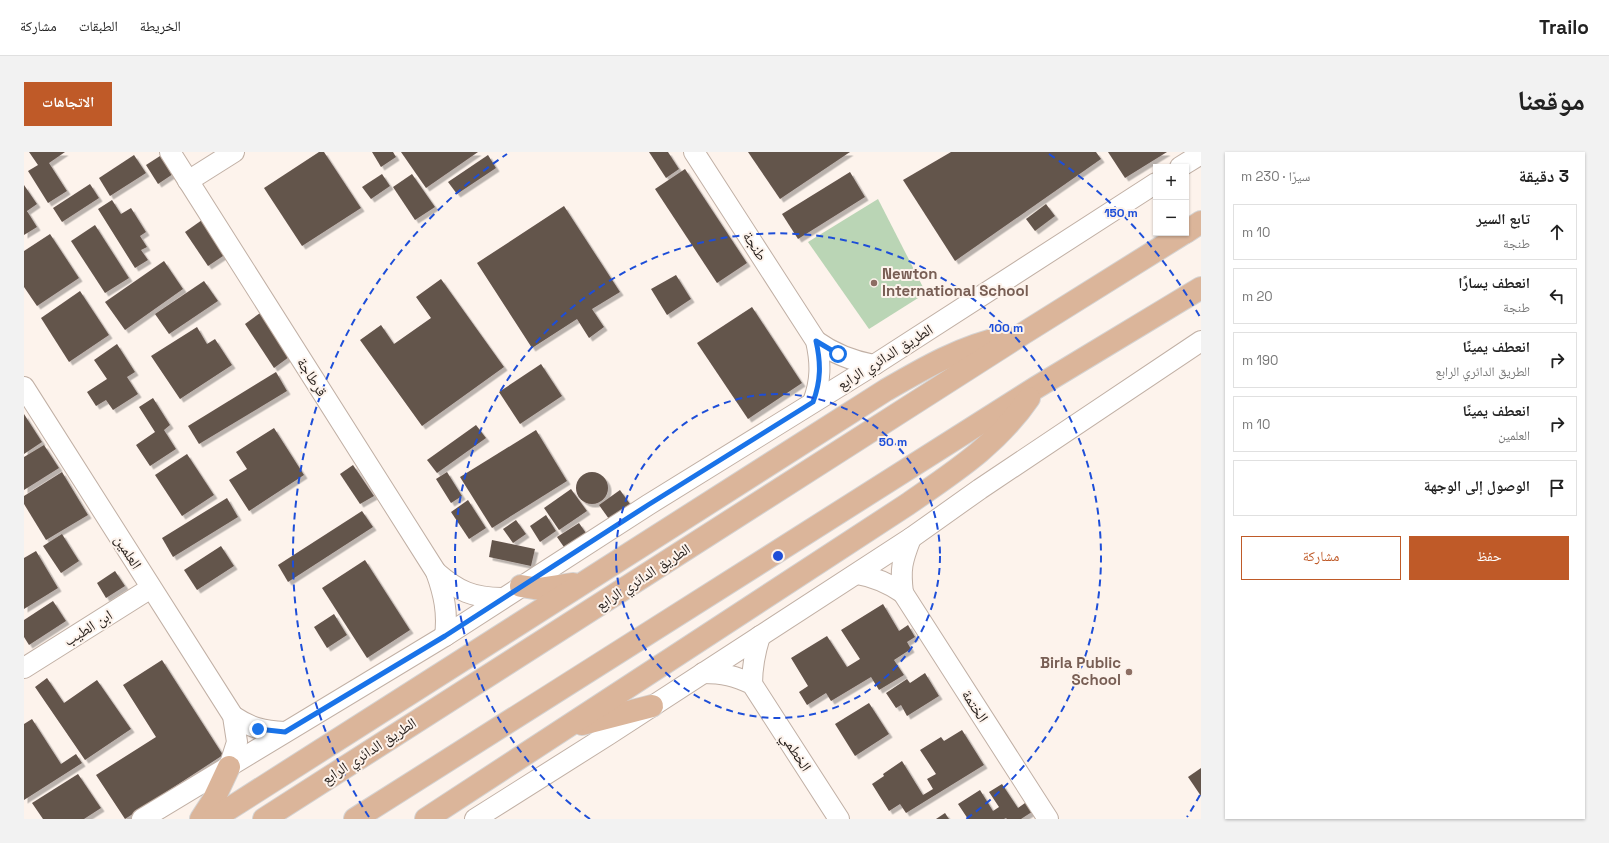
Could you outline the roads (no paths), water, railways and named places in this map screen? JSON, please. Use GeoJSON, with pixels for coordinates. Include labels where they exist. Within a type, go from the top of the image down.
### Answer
{"type":"FeatureCollection","features":[{"type":"Feature","properties":{"kind":"main road","name":"الطريق الدائري الرابع"},"geometry":{"type":"LineString","coordinates":[[1189,230],[1201,222]]}},
{"type":"Feature","properties":{"kind":"main road","name":"الطريق الدائري الرابع"},"geometry":{"type":"LineString","coordinates":[[264,819],[1024,333],[1179,236]]}},
{"type":"Feature","properties":{"kind":"main road"},"geometry":{"type":"LineString","coordinates":[[355,819],[1037,387],[1201,288]]}},
{"type":"Feature","properties":{"kind":"main road"},"geometry":{"type":"LineString","coordinates":[[213,819],[862,404],[935,362],[964,349],[993,339],[1024,333]]}},
{"type":"Feature","properties":{"kind":"main road"},"geometry":{"type":"LineString","coordinates":[[426,819],[884,520],[968,461],[1001,433],[1037,387]]}},
{"type":"Feature","properties":{"kind":"main road"},"geometry":{"type":"LineString","coordinates":[[520,586],[540,589],[557,588],[582,583]]}},
{"type":"Feature","properties":{"kind":"main road"},"geometry":{"type":"LineString","coordinates":[[563,729],[652,706]]}},
{"type":"Feature","properties":{"kind":"main road"},"geometry":{"type":"LineString","coordinates":[[201,819],[214,799],[229,766]]}},
{"type":"Feature","properties":{"kind":"street","name":"قرطاجة"},"geometry":{"type":"LineString","coordinates":[[170,152],[436,572],[445,602],[445,636]]}},
{"type":"Feature","properties":{"kind":"street"},"geometry":{"type":"LineString","coordinates":[[188,181],[234,152]]}},
{"type":"Feature","properties":{"kind":"street","name":"طنجة"},"geometry":{"type":"LineString","coordinates":[[694,152],[816,341],[826,348],[849,359],[874,365]]}},
{"type":"Feature","properties":{"kind":"street","name":"الطريق الدائري الرابع"},"geometry":{"type":"LineString","coordinates":[[142,819],[445,636],[520,586],[874,365],[1153,185]]}},
{"type":"Feature","properties":{"kind":"street","name":"طنجة"},"geometry":{"type":"LineString","coordinates":[[813,402],[817,390],[820,366],[816,341]]}},
{"type":"Feature","properties":{"kind":"street"},"geometry":{"type":"LineString","coordinates":[[475,819],[857,574],[980,489],[1201,341]]}},
{"type":"Feature","properties":{"kind":"street","name":"العلمين"},"geometry":{"type":"LineString","coordinates":[[24,387],[233,716],[237,742],[229,766]]}},
{"type":"Feature","properties":{"kind":"street","name":"الختمة"},"geometry":{"type":"LineString","coordinates":[[903,593],[901,574],[903,560],[911,538]]}},
{"type":"Feature","properties":{"kind":"street","name":"قرطاجة"},"geometry":{"type":"LineString","coordinates":[[436,572],[451,585],[463,592],[475,596],[502,598]]}},
{"type":"Feature","properties":{"kind":"street","name":"الختمة"},"geometry":{"type":"LineString","coordinates":[[857,574],[870,576],[886,582],[903,593],[1048,819]]}},
{"type":"Feature","properties":{"kind":"street","name":"ابن الطيب"},"geometry":{"type":"LineString","coordinates":[[24,668],[151,588]]}},
{"type":"Feature","properties":{"kind":"street"},"geometry":{"type":"LineString","coordinates":[[703,673],[721,673],[738,677],[752,684],[752,669],[760,636]]}},
{"type":"Feature","properties":{"kind":"street","name":"الخطمي"},"geometry":{"type":"LineString","coordinates":[[752,684],[840,819]]}},
{"type":"Feature","properties":{"kind":"street","name":"العلمين"},"geometry":{"type":"LineString","coordinates":[[233,716],[247,725],[258,729],[285,732]]}},
{"type":"Feature","properties":{"kind":"place","name":"Newton International School"},"geometry":{"type":"Point","coordinates":[874,283]}},
{"type":"Feature","properties":{"kind":"place","name":"Birla Public School"},"geometry":{"type":"Point","coordinates":[1129,672]}}]}
